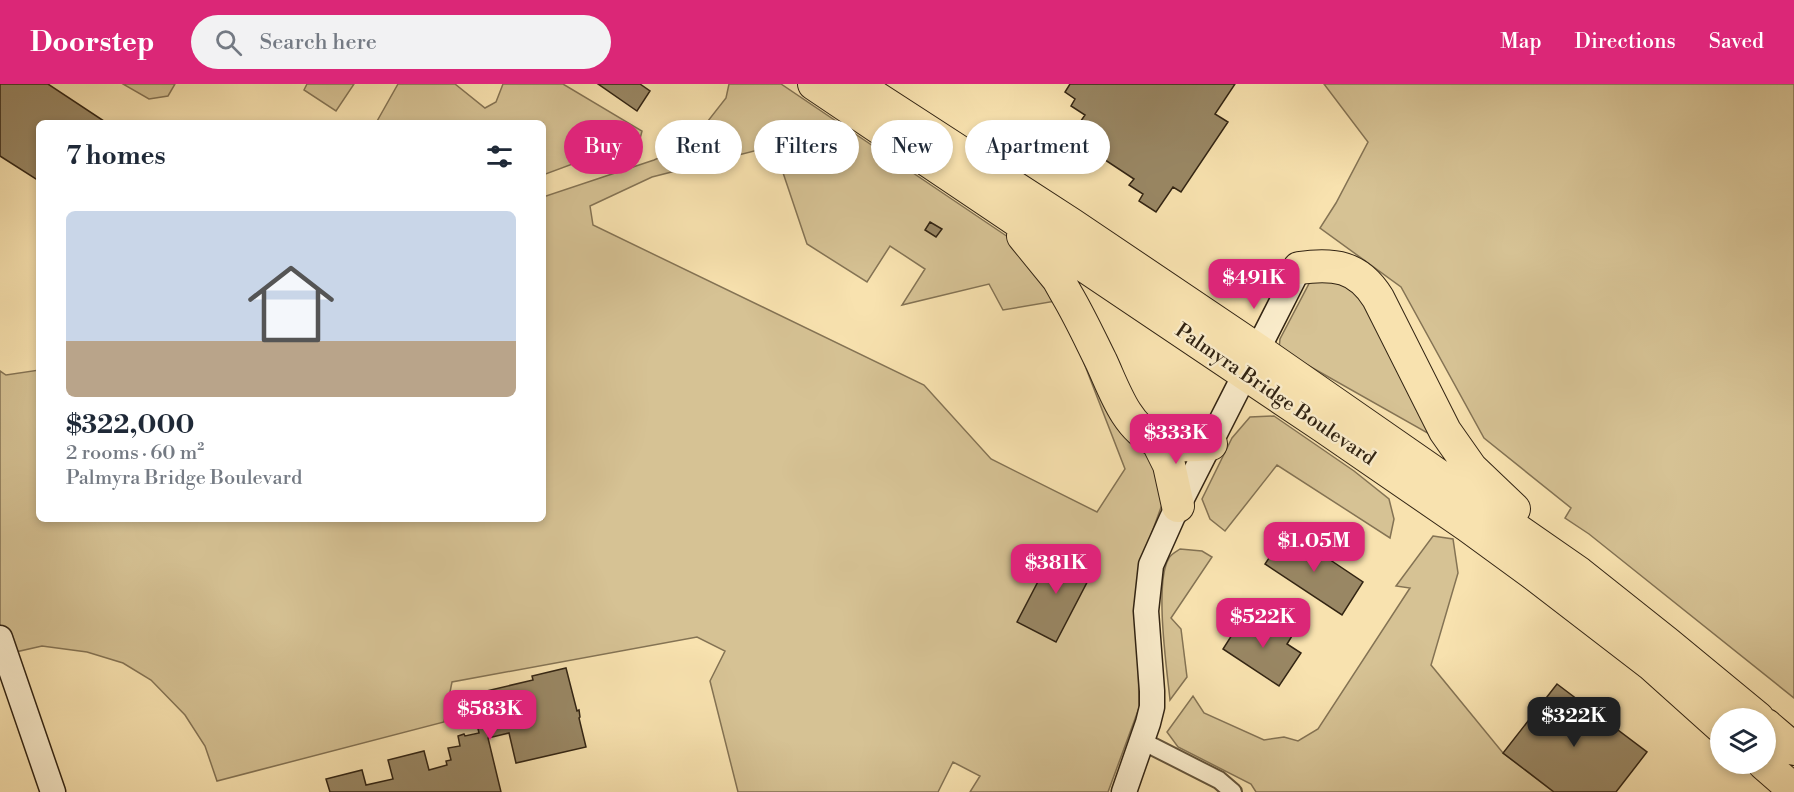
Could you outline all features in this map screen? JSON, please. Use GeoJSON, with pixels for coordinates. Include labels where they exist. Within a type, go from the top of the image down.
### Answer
{"type":"FeatureCollection","features":[{"type":"Feature","properties":{"kind":"highway","name":"Palmyra Bridge Boulevard"},"geometry":{"type":"LineString","coordinates":[[814,84],[1001,210],[1251,362],[1579,573],[1747,708]]}},
{"type":"Feature","properties":{"kind":"highway","name":"Palmyra Bridge Boulevard"},"geometry":{"type":"LineString","coordinates":[[855,84],[1081,231],[1652,665],[1710,717]]}},
{"type":"Feature","properties":{"kind":"highway"},"geometry":{"type":"LineString","coordinates":[[1001,210],[1063,287],[1130,418],[1142,431],[1157,441],[1178,445],[1210,444]]}},
{"type":"Feature","properties":{"kind":"highway"},"geometry":{"type":"LineString","coordinates":[[1299,268],[1335,266],[1346,269],[1366,282],[1378,298],[1436,414],[1462,456],[1579,573]]}},
{"type":"Feature","properties":{"kind":"highway"},"geometry":{"type":"LineString","coordinates":[[1157,441],[1169,465],[1178,506]]}},
{"type":"Feature","properties":{"kind":"highway"},"geometry":{"type":"LineString","coordinates":[[1776,728],[1794,738]]}},
{"type":"Feature","properties":{"kind":"highway","name":"Palmyra Bridge Boulevard"},"geometry":{"type":"LineString","coordinates":[[1776,733],[1794,749]]}},
{"type":"Feature","properties":{"kind":"highway"},"geometry":{"type":"LineString","coordinates":[[1776,774],[1794,789]]}},
{"type":"Feature","properties":{"kind":"street"},"geometry":{"type":"LineString","coordinates":[[1124,792],[1152,707],[1146,611],[1151,565],[1178,506],[1299,268]]}},
{"type":"Feature","properties":{"kind":"street"},"geometry":{"type":"LineString","coordinates":[[0,638],[53,792]]}},
{"type":"Feature","properties":{"kind":"street"},"geometry":{"type":"LineString","coordinates":[[1142,741],[1219,780],[1233,792]]}},
{"type":"Feature","properties":{"kind":"shaded area"},"geometry":{"type":"Polygon","coordinates":[[[123,84],[175,84],[168,96],[149,99],[123,84]]]}},
{"type":"Feature","properties":{"kind":"shaded area"},"geometry":{"type":"Polygon","coordinates":[[[307,84],[354,84],[336,111],[304,90],[307,84]]]}},
{"type":"Feature","properties":{"kind":"shaded area"},"geometry":{"type":"Polygon","coordinates":[[[398,84],[455,84],[485,108],[496,102],[503,84],[563,84],[624,120],[564,120],[564,167],[546,174],[546,120],[378,120],[398,84]]]}},
{"type":"Feature","properties":{"kind":"shaded area"},"geometry":{"type":"Polygon","coordinates":[[[729,84],[781,84],[834,120],[754,120],[754,151],[742,154],[742,120],[709,120],[726,98],[729,84]]]}},
{"type":"Feature","properties":{"kind":"shaded area"},"geometry":{"type":"Polygon","coordinates":[[[1324,84],[1794,84],[1794,698],[1589,534],[1565,518],[1571,508],[1484,438],[1401,287],[1320,228],[1368,142],[1324,84]]]}},
{"type":"Feature","properties":{"kind":"shaded area"},"geometry":{"type":"Polygon","coordinates":[[[859,137],[871,145],[871,174],[915,174],[1008,237],[1037,265],[1056,301],[1003,310],[989,284],[902,305],[925,269],[890,246],[867,282],[807,244],[783,174],[859,174],[859,137]]]}},
{"type":"Feature","properties":{"kind":"shaded area"},"geometry":{"type":"Polygon","coordinates":[[[654,160],[655,174],[664,174],[652,177],[590,206],[593,225],[924,385],[991,459],[1097,512],[1125,469],[1077,345],[1152,452],[1164,499],[1142,560],[1137,591],[1139,708],[1108,792],[970,792],[980,776],[953,762],[938,792],[738,792],[710,681],[725,651],[697,637],[452,682],[444,722],[217,781],[205,746],[185,715],[151,680],[123,663],[87,652],[42,646],[11,653],[0,624],[0,371],[6,375],[36,370],[36,522],[546,522],[546,196],[612,174],[643,174],[643,164],[654,160]]]}},
{"type":"Feature","properties":{"kind":"shaded area"},"geometry":{"type":"Polygon","coordinates":[[[1312,278],[1337,278],[1361,293],[1431,435],[1279,349],[1280,339],[1312,278]]]}},
{"type":"Feature","properties":{"kind":"shaded area"},"geometry":{"type":"Polygon","coordinates":[[[1274,416],[1354,471],[1389,499],[1394,519],[1390,538],[1277,465],[1225,531],[1210,519],[1202,499],[1232,438],[1250,417],[1274,416]]]}},
{"type":"Feature","properties":{"kind":"shaded area"},"geometry":{"type":"Polygon","coordinates":[[[1433,536],[1453,539],[1458,573],[1431,665],[1503,753],[1554,792],[1256,792],[1251,784],[1178,747],[1167,732],[1193,696],[1204,713],[1264,740],[1284,737],[1298,741],[1318,729],[1410,588],[1396,586],[1433,536]]]}},
{"type":"Feature","properties":{"kind":"shaded area"},"geometry":{"type":"Polygon","coordinates":[[[1180,549],[1202,551],[1212,557],[1171,618],[1181,629],[1187,677],[1170,700],[1164,648],[1162,586],[1169,558],[1180,549]]]}},
{"type":"Feature","properties":{"kind":"building"},"geometry":{"type":"Polygon","coordinates":[[[0,84],[48,84],[102,120],[36,120],[36,179],[0,156],[0,84]]]}},
{"type":"Feature","properties":{"kind":"building"},"geometry":{"type":"Polygon","coordinates":[[[598,84],[640,84],[650,91],[637,111],[598,84]]]}},
{"type":"Feature","properties":{"kind":"building"},"geometry":{"type":"Polygon","coordinates":[[[1070,84],[1235,84],[1215,114],[1228,122],[1181,192],[1173,187],[1156,212],[1139,201],[1143,194],[1129,185],[1134,179],[1110,163],[1110,120],[1082,120],[1085,115],[1071,106],[1075,99],[1065,92],[1070,84]]]}},
{"type":"Feature","properties":{"kind":"building"},"geometry":{"type":"Polygon","coordinates":[[[930,222],[942,229],[936,237],[925,230],[930,222]]]}},
{"type":"Feature","properties":{"kind":"building"},"geometry":{"type":"Polygon","coordinates":[[[1287,531],[1363,582],[1342,615],[1265,564],[1287,531]]]}},
{"type":"Feature","properties":{"kind":"building"},"geometry":{"type":"Polygon","coordinates":[[[1056,547],[1095,567],[1056,642],[1017,622],[1056,547]]]}},
{"type":"Feature","properties":{"kind":"building"},"geometry":{"type":"Polygon","coordinates":[[[1244,616],[1259,626],[1262,616],[1292,636],[1287,644],[1301,653],[1279,686],[1223,649],[1244,616]]]}},
{"type":"Feature","properties":{"kind":"building"},"geometry":{"type":"Polygon","coordinates":[[[566,668],[577,711],[579,710],[586,747],[516,763],[509,733],[488,738],[501,792],[330,792],[326,779],[362,770],[366,785],[393,779],[388,760],[424,751],[429,770],[447,765],[446,761],[451,760],[448,748],[460,746],[458,736],[479,733],[474,712],[487,709],[482,692],[533,680],[532,676],[566,668]]]}},
{"type":"Feature","properties":{"kind":"building"},"geometry":{"type":"Polygon","coordinates":[[[1557,684],[1647,752],[1616,792],[1554,792],[1503,753],[1557,684]]]}}]}
